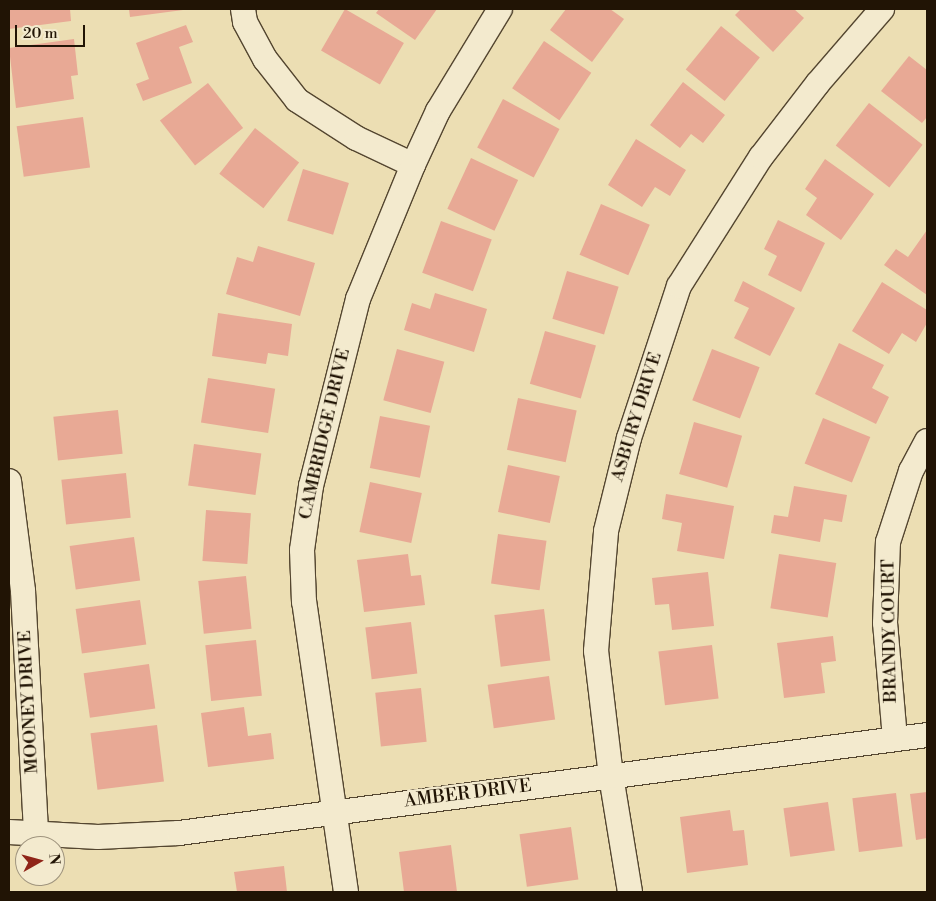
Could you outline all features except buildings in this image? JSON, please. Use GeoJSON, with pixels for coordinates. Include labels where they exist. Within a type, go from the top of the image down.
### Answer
{"type":"FeatureCollection","features":[{"type":"Feature","properties":{"kind":"street"},"geometry":{"type":"LineString","coordinates":[[243,9],[245,22],[265,59],[297,100],[356,138],[413,165]]}},
{"type":"Feature","properties":{"kind":"street","name":"CAMBRIDGE DRIVE"},"geometry":{"type":"LineString","coordinates":[[346,892],[304,602],[304,528],[320,443],[351,323],[413,165],[438,111],[500,9]]}},
{"type":"Feature","properties":{"kind":"street","name":"ASBURY DRIVE"},"geometry":{"type":"LineString","coordinates":[[630,892],[611,776],[596,651],[606,530],[638,405],[679,286],[761,158],[818,83],[882,9]]}},
{"type":"Feature","properties":{"kind":"street","name":"BRANDY COURT"},"geometry":{"type":"LineString","coordinates":[[895,740],[885,623],[888,542],[911,471],[927,441]]}},
{"type":"Feature","properties":{"kind":"street","name":"MOONEY DRIVE"},"geometry":{"type":"LineString","coordinates":[[9,481],[23,591],[36,833]]}},
{"type":"Feature","properties":{"kind":"street","name":"AMBER DRIVE"},"geometry":{"type":"LineString","coordinates":[[9,832],[98,837],[179,833],[333,811],[927,735]]}}]}
